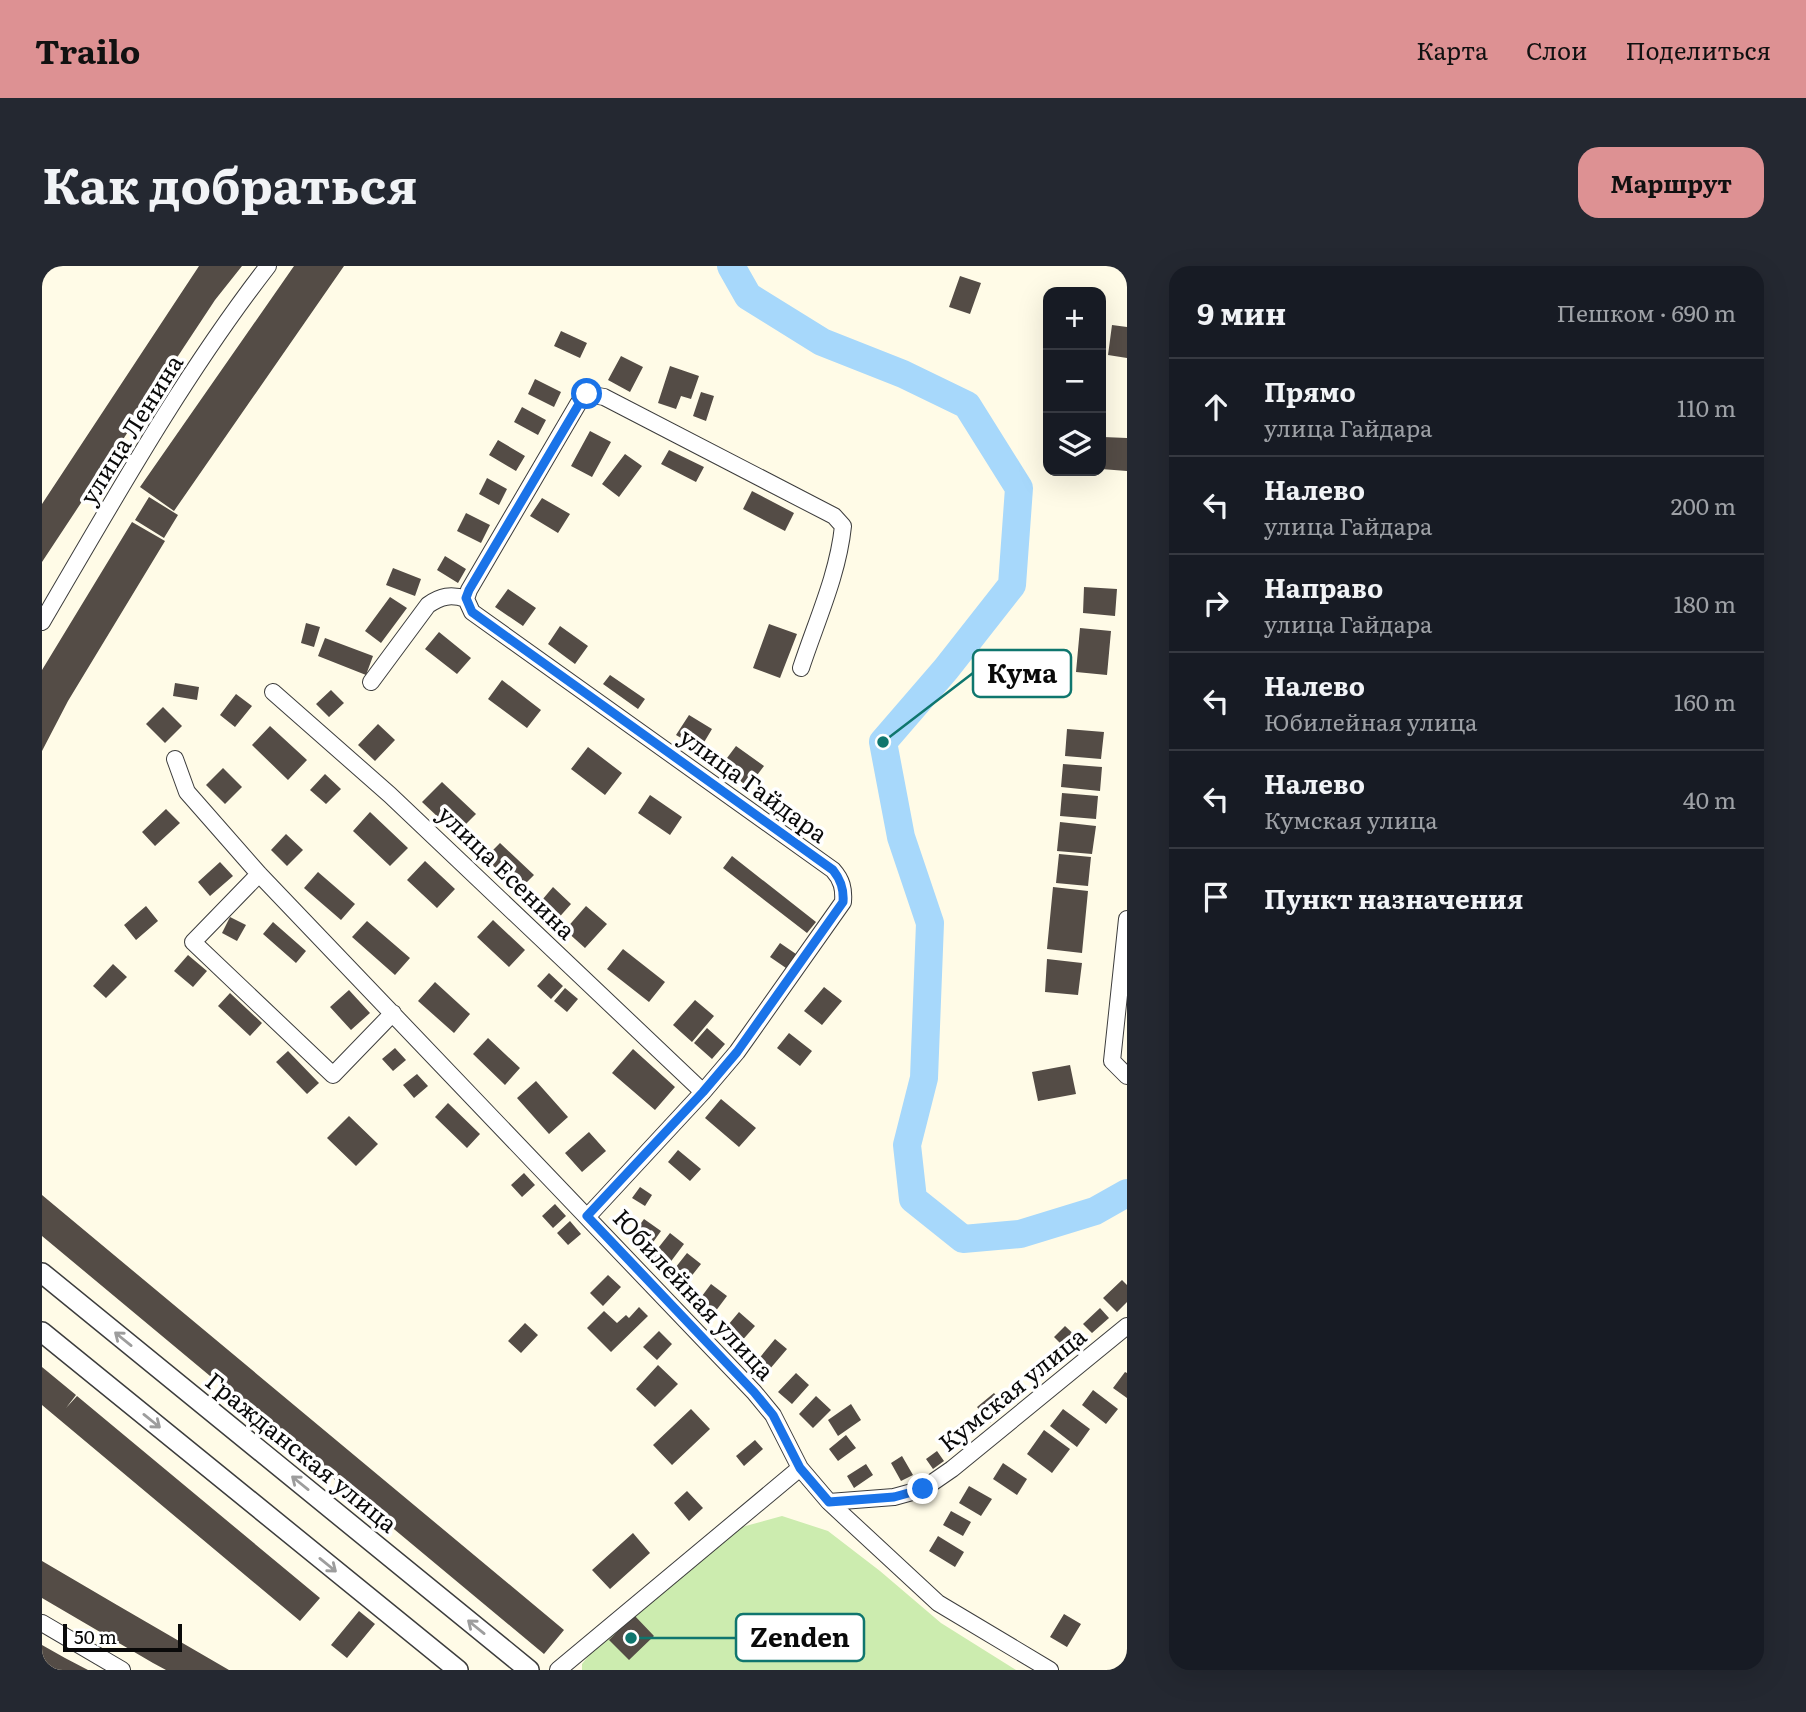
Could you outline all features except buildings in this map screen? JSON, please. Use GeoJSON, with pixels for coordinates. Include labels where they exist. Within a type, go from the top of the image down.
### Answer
{"type":"FeatureCollection","features":[{"type":"Feature","properties":{"kind":"street","name":"улица Ленина"},"geometry":{"type":"LineString","coordinates":[[42,622],[136,462],[240,302],[268,266]]}},
{"type":"Feature","properties":{"kind":"street"},"geometry":{"type":"LineString","coordinates":[[371,682],[428,605],[438,598],[454,595],[466,598],[587,394],[604,397],[834,516],[843,526],[830,582],[801,668]]}},
{"type":"Feature","properties":{"kind":"street","name":"улица Гайдара"},"geometry":{"type":"LineString","coordinates":[[466,598],[472,612],[833,870],[840,879],[844,892],[843,902],[737,1052],[587,1216]]}},
{"type":"Feature","properties":{"kind":"street","name":"улица Есенина"},"geometry":{"type":"LineString","coordinates":[[273,692],[390,795],[703,1092]]}},
{"type":"Feature","properties":{"kind":"street","name":"Юбилейная улица"},"geometry":{"type":"LineString","coordinates":[[175,759],[187,792],[259,874],[754,1392],[773,1415],[800,1468],[829,1502]]}},
{"type":"Feature","properties":{"kind":"street"},"geometry":{"type":"LineString","coordinates":[[259,874],[193,942],[333,1075],[393,1013]]}},
{"type":"Feature","properties":{"kind":"street"},"geometry":{"type":"LineString","coordinates":[[1127,919],[1112,1061],[1127,1076]]}},
{"type":"Feature","properties":{"kind":"street","name":"Гражданская улица"},"geometry":{"type":"LineString","coordinates":[[42,1273],[529,1670]]}},
{"type":"Feature","properties":{"kind":"street","name":"Кумская улица"},"geometry":{"type":"LineString","coordinates":[[829,1502],[894,1497],[923,1489],[952,1469],[1127,1326]]}},
{"type":"Feature","properties":{"kind":"street"},"geometry":{"type":"LineString","coordinates":[[42,1332],[458,1670]]}},
{"type":"Feature","properties":{"kind":"street"},"geometry":{"type":"LineString","coordinates":[[558,1670],[800,1468]]}},
{"type":"Feature","properties":{"kind":"street"},"geometry":{"type":"LineString","coordinates":[[829,1502],[938,1603],[1050,1670]]}},
{"type":"Feature","properties":{"kind":"street"},"geometry":{"type":"LineString","coordinates":[[42,1623],[122,1670]]}},
{"type":"Feature","properties":{"kind":"green space"},"geometry":{"type":"Polygon","coordinates":[[[782,1516],[828,1531],[941,1623],[1016,1670],[582,1670],[582,1664],[598,1644],[716,1544],[742,1527],[782,1516]]]}},
{"type":"Feature","properties":{"kind":"waterway"},"geometry":{"type":"LineString","coordinates":[[731,266],[748,296],[822,342],[903,374],[967,405],[1019,488],[1012,585],[946,669],[883,742],[901,837],[930,923],[924,1078],[907,1145],[913,1199],[963,1239],[1020,1234],[1095,1211],[1127,1193]]}},
{"type":"Feature","properties":{"kind":"place","name":"Кума"},"geometry":{"type":"Point","coordinates":[883,742]}},
{"type":"Feature","properties":{"kind":"place","name":"Zenden"},"geometry":{"type":"Point","coordinates":[631,1638]}},
{"type":"Feature","properties":{"kind":"route"},"geometry":{"type":"LineString","coordinates":[[587,394],[469,590],[466,598],[472,612],[833,870],[840,879],[844,892],[843,902],[737,1052],[587,1216],[754,1392],[773,1415],[800,1468],[829,1502],[894,1497],[923,1489]]}}]}
